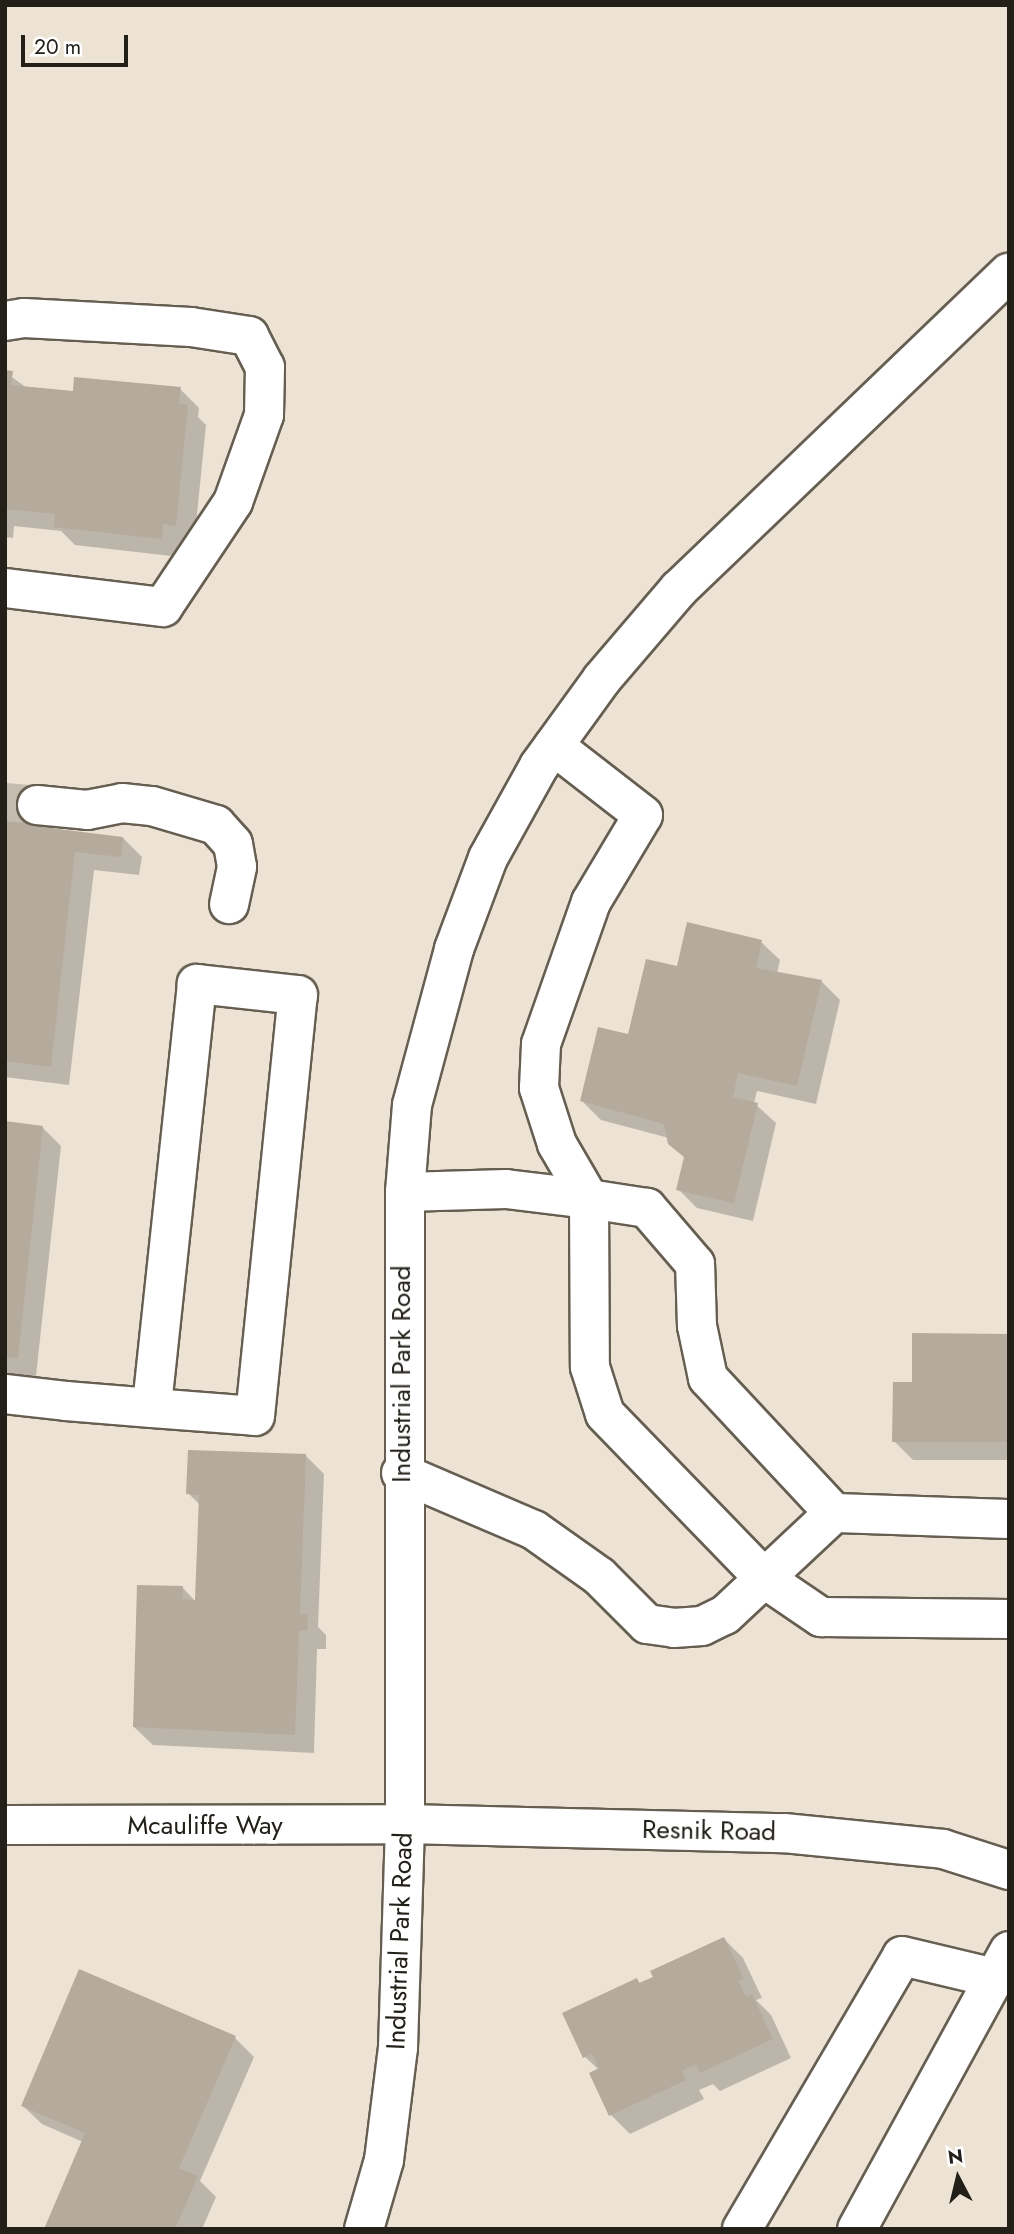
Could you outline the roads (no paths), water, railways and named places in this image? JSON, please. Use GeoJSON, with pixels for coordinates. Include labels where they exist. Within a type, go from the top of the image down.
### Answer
{"type":"FeatureCollection","features":[{"type":"Feature","properties":{"kind":"street","name":"Industrial Park Road"},"geometry":{"type":"LineString","coordinates":[[364,2229],[384,2160],[398,2048],[405,1824],[401,1473],[405,1192],[412,1105],[454,949],[488,858],[554,746],[602,679],[679,589],[1009,273]]}},
{"type":"Feature","properties":{"kind":"street"},"geometry":{"type":"LineString","coordinates":[[5,321],[24,318],[191,327],[249,336],[265,367],[264,415],[233,502],[163,607],[5,588]]}},
{"type":"Feature","properties":{"kind":"street"},"geometry":{"type":"LineString","coordinates":[[554,746],[643,815],[590,902],[541,1044],[539,1088],[557,1144],[589,1199],[590,1367],[605,1414],[765,1580],[821,1617],[1009,1619]]}},
{"type":"Feature","properties":{"kind":"street"},"geometry":{"type":"LineString","coordinates":[[36,812],[56,821],[87,810],[122,803],[152,806],[216,825],[233,844],[237,867],[229,904]]}},
{"type":"Feature","properties":{"kind":"street"},"geometry":{"type":"LineString","coordinates":[[5,1394],[152,1408],[255,1416],[298,995],[197,984],[152,1408]]}},
{"type":"Feature","properties":{"kind":"street"},"geometry":{"type":"LineString","coordinates":[[405,1192],[506,1189],[647,1208],[695,1264],[696,1326],[708,1378],[834,1513],[1009,1519]]}},
{"type":"Feature","properties":{"kind":"street"},"geometry":{"type":"LineString","coordinates":[[401,1473],[534,1530],[599,1576],[647,1624],[702,1626],[725,1615],[834,1513]]}},
{"type":"Feature","properties":{"kind":"street","name":"Mcauliffe Way"},"geometry":{"type":"LineString","coordinates":[[5,1825],[405,1824]]}},
{"type":"Feature","properties":{"kind":"street","name":"Resnik Road"},"geometry":{"type":"LineString","coordinates":[[405,1824],[784,1833],[943,1849],[1009,1870]]}},
{"type":"Feature","properties":{"kind":"street"},"geometry":{"type":"LineString","coordinates":[[743,2229],[902,1956],[1001,1965],[857,2229]]}},
{"type":"Feature","properties":{"kind":"tunnel"},"geometry":{"type":"LineString","coordinates":[[5,802],[37,805]]}}]}
